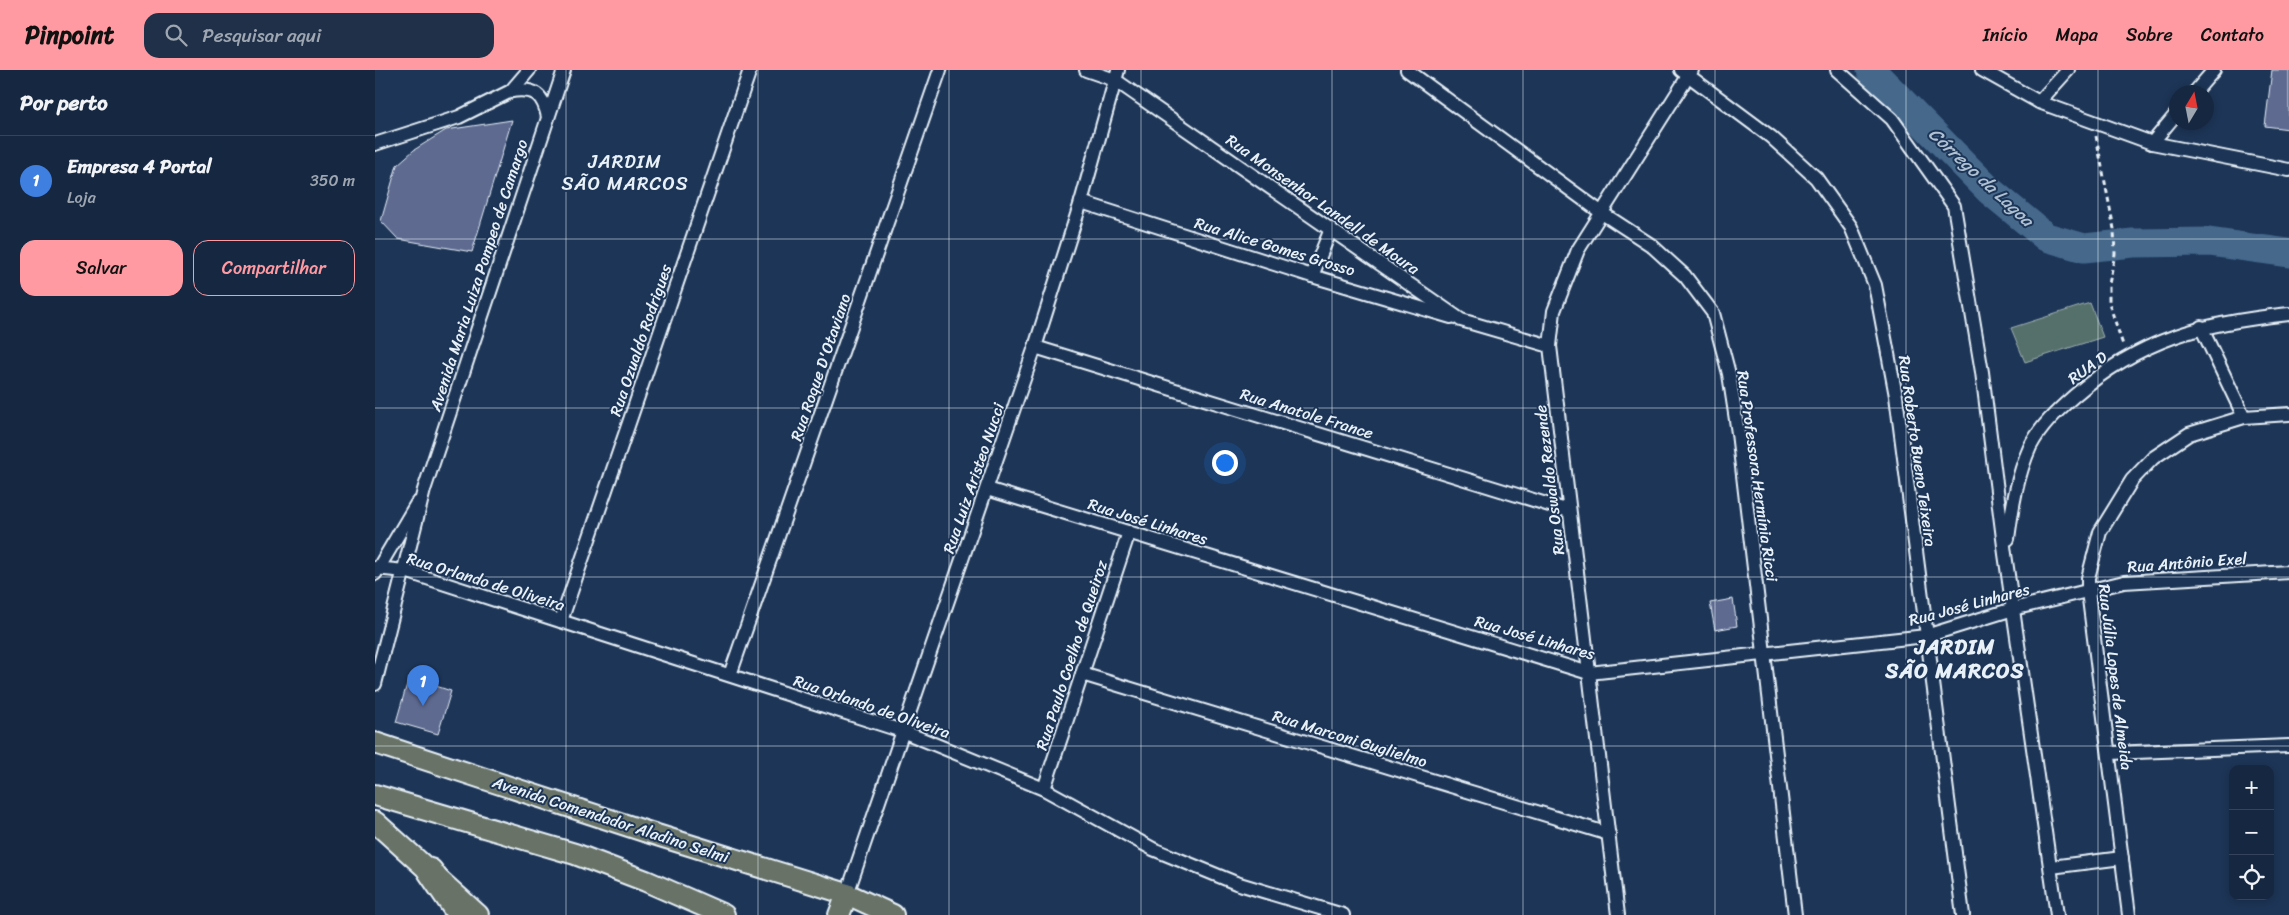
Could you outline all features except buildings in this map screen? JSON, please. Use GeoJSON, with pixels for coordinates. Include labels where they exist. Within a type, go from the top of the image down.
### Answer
{"type":"FeatureCollection","features":[{"type":"Feature","properties":{"kind":"highway"},"geometry":{"type":"LineString","coordinates":[[430,872],[461,915]]}},
{"type":"Feature","properties":{"kind":"main road","name":"Avenida Comendador Aladino Selmi"},"geometry":{"type":"LineString","coordinates":[[375,743],[644,831],[847,894],[893,915]]}},
{"type":"Feature","properties":{"kind":"main road"},"geometry":{"type":"LineString","coordinates":[[375,795],[575,854],[646,881],[724,915]]}},
{"type":"Feature","properties":{"kind":"main road"},"geometry":{"type":"LineString","coordinates":[[375,822],[478,915]]}},
{"type":"Feature","properties":{"kind":"main road"},"geometry":{"type":"LineString","coordinates":[[839,915],[847,894]]}},
{"type":"Feature","properties":{"kind":"street"},"geometry":{"type":"LineString","coordinates":[[511,91],[529,70]]}},
{"type":"Feature","properties":{"kind":"street","name":"Avenida Maria Luiza Pompeo de Camargo"},"geometry":{"type":"LineString","coordinates":[[375,684],[424,490],[564,70]]}},
{"type":"Feature","properties":{"kind":"street","name":"Rua Ozualdo Rodrigues"},"geometry":{"type":"LineString","coordinates":[[561,620],[749,70]]}},
{"type":"Feature","properties":{"kind":"street","name":"Rua Roque D'Otaviano"},"geometry":{"type":"LineString","coordinates":[[731,675],[940,70]]}},
{"type":"Feature","properties":{"kind":"street","name":"Rua Monsenhor Landell de Moura"},"geometry":{"type":"LineString","coordinates":[[1086,70],[1116,75],[1461,320],[1550,346]]}},
{"type":"Feature","properties":{"kind":"street","name":"Rua Professora Hermínia Ricci"},"geometry":{"type":"LineString","coordinates":[[1407,70],[1602,213],[1651,245],[1685,276],[1713,313],[1729,374],[1738,433],[1795,915]]}},
{"type":"Feature","properties":{"kind":"street"},"geometry":{"type":"LineString","coordinates":[[1837,70],[1891,119],[1954,206],[1982,372],[2005,554],[2057,915]]}},
{"type":"Feature","properties":{"kind":"street"},"geometry":{"type":"LineString","coordinates":[[1982,70],[2039,102],[2151,143],[2289,170]]}},
{"type":"Feature","properties":{"kind":"street"},"geometry":{"type":"LineString","coordinates":[[2039,102],[2068,70]]}},
{"type":"Feature","properties":{"kind":"street"},"geometry":{"type":"LineString","coordinates":[[2201,85],[2214,70]]}},
{"type":"Feature","properties":{"kind":"street","name":"Rua Oswaldo Rezende"},"geometry":{"type":"LineString","coordinates":[[1618,915],[1550,346],[1554,311],[1564,280],[1577,250],[1602,213],[1687,72]]}},
{"type":"Feature","properties":{"kind":"street","name":"Rua Roberto Bueno Teixeira"},"geometry":{"type":"LineString","coordinates":[[1687,72],[1771,137],[1816,178],[1851,227],[1875,285],[1892,371],[1963,915]]}},
{"type":"Feature","properties":{"kind":"street","name":"Rua Luiz Aristeo Nucci"},"geometry":{"type":"LineString","coordinates":[[847,894],[1035,347],[1081,202],[1116,75]]}},
{"type":"Feature","properties":{"kind":"street"},"geometry":{"type":"LineString","coordinates":[[375,144],[459,117],[511,91],[523,89],[536,93],[545,102],[548,117]]}},
{"type":"Feature","properties":{"kind":"street"},"geometry":{"type":"LineString","coordinates":[[2151,143],[2169,123]]}},
{"type":"Feature","properties":{"kind":"street","name":"Rua Alice Gomes Grosso"},"geometry":{"type":"LineString","coordinates":[[1081,202],[1313,276],[1461,320]]}},
{"type":"Feature","properties":{"kind":"street"},"geometry":{"type":"LineString","coordinates":[[1313,276],[1331,229]]}},
{"type":"Feature","properties":{"kind":"street","name":"RUA D"},"geometry":{"type":"LineString","coordinates":[[2005,554],[2018,481],[2031,446],[2043,427],[2059,410],[2097,376],[2127,358],[2167,338],[2201,327],[2289,314]]}},
{"type":"Feature","properties":{"kind":"street"},"geometry":{"type":"LineString","coordinates":[[2201,327],[2244,417]]}},
{"type":"Feature","properties":{"kind":"street","name":"Rua Anatole France"},"geometry":{"type":"LineString","coordinates":[[1035,347],[1569,511]]}},
{"type":"Feature","properties":{"kind":"street","name":"Rua Júlia Lopes de Almeida"},"geometry":{"type":"LineString","coordinates":[[2129,915],[2087,578],[2100,532],[2131,480],[2153,458],[2189,434],[2244,417],[2289,414]]}},
{"type":"Feature","properties":{"kind":"street","name":"Rua José Linhares"},"geometry":{"type":"LineString","coordinates":[[987,489],[1589,673],[1926,636],[2013,609],[2088,591]]}},
{"type":"Feature","properties":{"kind":"street","name":"Avenida Maria Luiza Pompeo de Camargo"},"geometry":{"type":"LineString","coordinates":[[376,571],[424,490]]}},
{"type":"Feature","properties":{"kind":"street","name":"Rua Paulo Coelho de Queiroz"},"geometry":{"type":"LineString","coordinates":[[1044,789],[1129,532]]}},
{"type":"Feature","properties":{"kind":"street","name":"Rua Orlando de Oliveira"},"geometry":{"type":"LineString","coordinates":[[376,571],[405,571],[902,731],[1044,789],[1153,849],[1237,883],[1343,915]]}},
{"type":"Feature","properties":{"kind":"street","name":"Rua Antônio Exel"},"geometry":{"type":"LineString","coordinates":[[2088,591],[2124,582],[2289,572]]}},
{"type":"Feature","properties":{"kind":"street","name":"Rua Marconi Guglielmo"},"geometry":{"type":"LineString","coordinates":[[1082,674],[1609,834]]}},
{"type":"Feature","properties":{"kind":"street"},"geometry":{"type":"LineString","coordinates":[[2109,753],[2289,746]]}},
{"type":"Feature","properties":{"kind":"street"},"geometry":{"type":"LineString","coordinates":[[2051,867],[2122,858]]}},
{"type":"Feature","properties":{"kind":"path"},"geometry":{"type":"LineString","coordinates":[[2092,121],[2111,213],[2115,254],[2109,284],[2109,304],[2127,358]]}},
{"type":"Feature","properties":{"kind":"green space"},"geometry":{"type":"Polygon","coordinates":[[[2090,303],[2103,337],[2025,362],[2011,328],[2090,303]]]}},
{"type":"Feature","properties":{"kind":"waterway","name":"Córrego da Lagoa"},"geometry":{"type":"LineString","coordinates":[[1871,70],[1990,191],[2046,237],[2084,248],[2133,243],[2209,242],[2289,253]]}},
{"type":"Feature","properties":{"kind":"place","name":"Empresa 4 Portal"},"geometry":{"type":"Point","coordinates":[423,706]}},
{"type":"Feature","properties":{"kind":"district","name":"JARDIM SÃO MARCOS"},"geometry":{"type":"Point","coordinates":[625,172]}},
{"type":"Feature","properties":{"kind":"district","name":"JARDIM SÃO MARCOS"},"geometry":{"type":"Point","coordinates":[1955,659]}}]}
